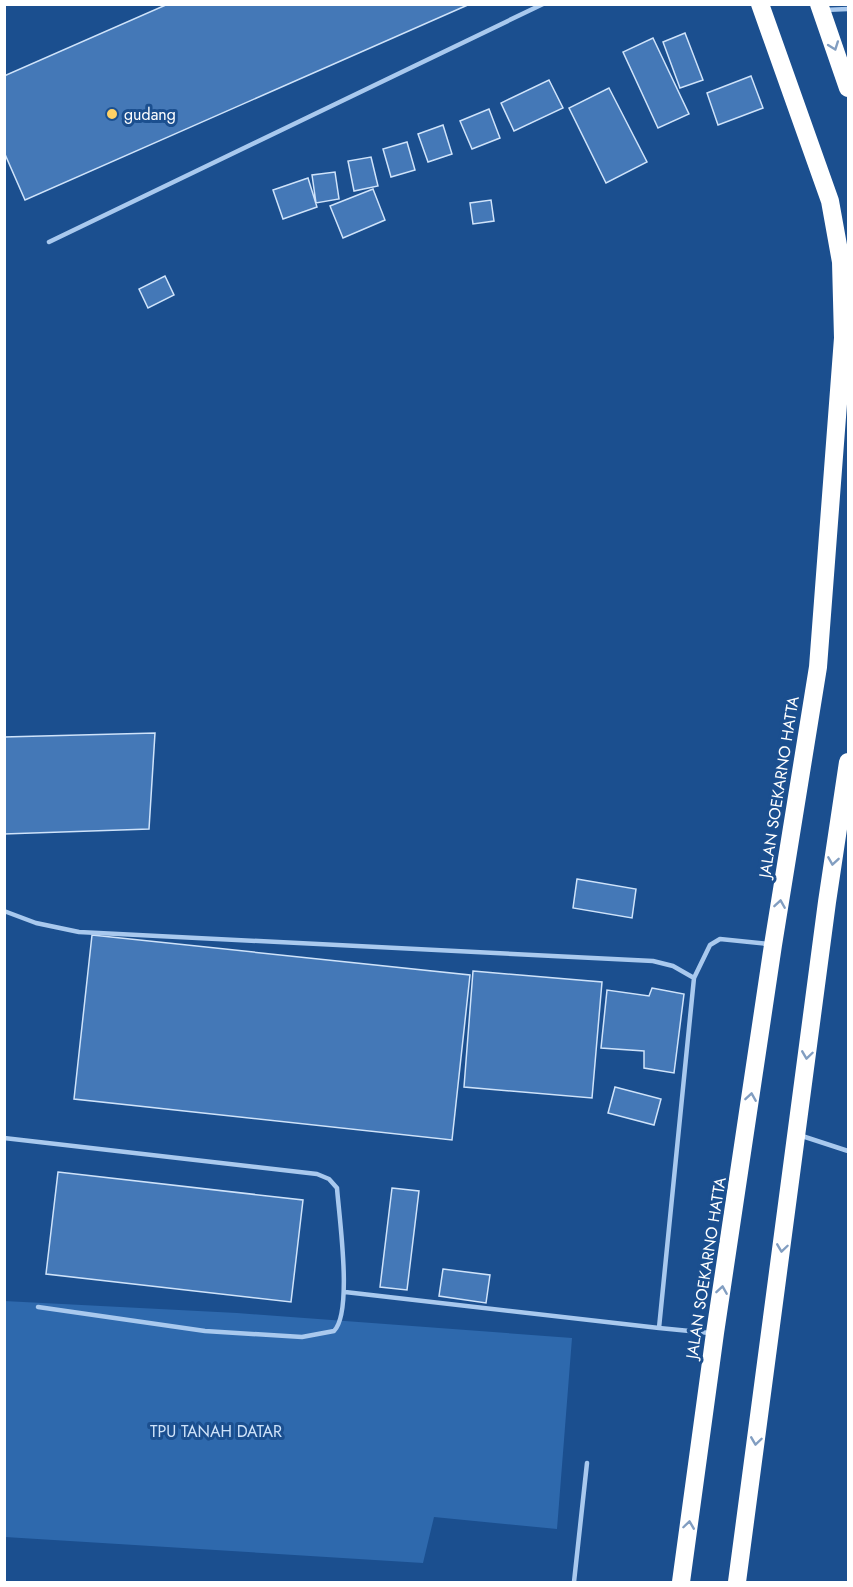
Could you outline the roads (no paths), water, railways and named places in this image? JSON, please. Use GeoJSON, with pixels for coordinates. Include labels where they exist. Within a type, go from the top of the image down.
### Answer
{"type":"FeatureCollection","features":[{"type":"Feature","properties":{"kind":"highway","name":"JALAN SOEKARNO HATTA"},"geometry":{"type":"LineString","coordinates":[[681,1582],[715,1333],[773,945],[818,667],[843,338],[841,262],[830,201],[760,4]]}},
{"type":"Feature","properties":{"kind":"highway"},"geometry":{"type":"LineString","coordinates":[[820,7],[849,88]]}},
{"type":"Feature","properties":{"kind":"highway"},"geometry":{"type":"LineString","coordinates":[[738,1582],[827,902],[849,762]]}},
{"type":"Feature","properties":{"kind":"lane"},"geometry":{"type":"LineString","coordinates":[[49,242],[543,4]]}},
{"type":"Feature","properties":{"kind":"lane"},"geometry":{"type":"LineString","coordinates":[[820,7],[849,9]]}},
{"type":"Feature","properties":{"kind":"lane"},"geometry":{"type":"LineString","coordinates":[[4,911],[36,923],[79,932],[653,961],[673,966],[694,978]]}},
{"type":"Feature","properties":{"kind":"lane"},"geometry":{"type":"LineString","coordinates":[[659,1328],[694,978],[710,945],[720,939],[773,945]]}},
{"type":"Feature","properties":{"kind":"lane"},"geometry":{"type":"LineString","coordinates":[[797,1134],[849,1151]]}},
{"type":"Feature","properties":{"kind":"lane"},"geometry":{"type":"LineString","coordinates":[[4,1138],[317,1174],[329,1179],[337,1188],[345,1292],[337,1329],[331,1332],[302,1337],[205,1331],[38,1308]]}},
{"type":"Feature","properties":{"kind":"lane"},"geometry":{"type":"LineString","coordinates":[[345,1292],[715,1333]]}},
{"type":"Feature","properties":{"kind":"lane"},"geometry":{"type":"LineString","coordinates":[[573,1582],[587,1463]]}},
{"type":"Feature","properties":{"kind":"place","name":"gudang"},"geometry":{"type":"Point","coordinates":[112,114]}},
{"type":"Feature","properties":{"kind":"park label","name":"TPU TANAH DATAR"},"geometry":{"type":"Point","coordinates":[216,1431]}}]}
